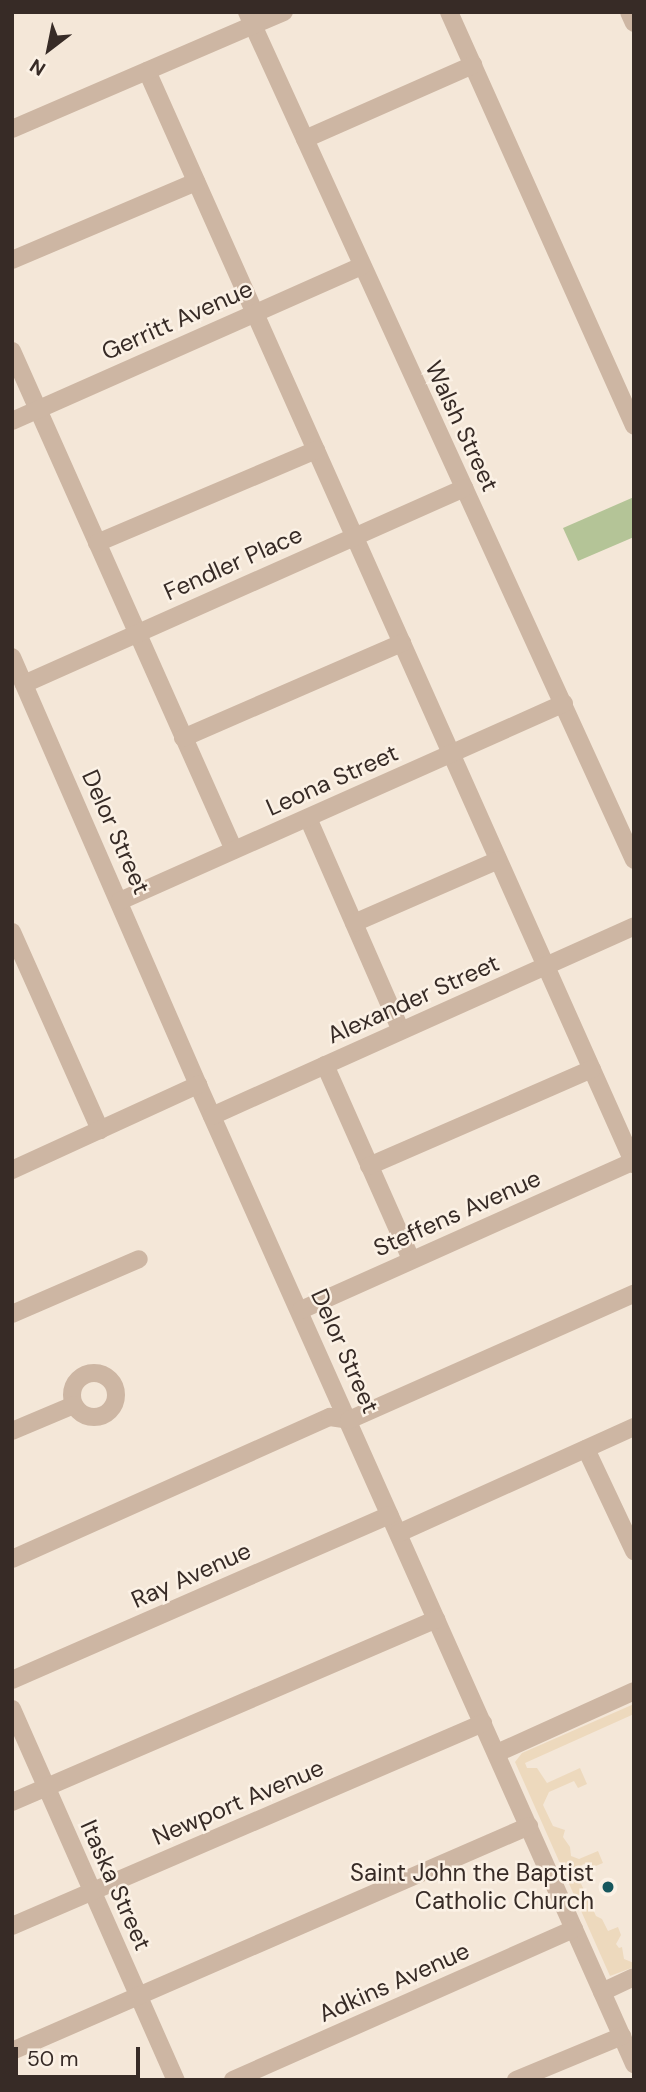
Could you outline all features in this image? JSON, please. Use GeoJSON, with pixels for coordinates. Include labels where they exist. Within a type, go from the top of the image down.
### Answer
{"type":"FeatureCollection","features":[{"type":"Feature","properties":{"kind":"street"},"geometry":{"type":"LineString","coordinates":[[12,129],[147,71],[250,19],[284,12]]}},
{"type":"Feature","properties":{"kind":"street"},"geometry":{"type":"LineString","coordinates":[[449,12],[634,425]]}},
{"type":"Feature","properties":{"kind":"street"},"geometry":{"type":"LineString","coordinates":[[629,12],[634,23]]}},
{"type":"Feature","properties":{"kind":"street","name":"Walsh Street"},"geometry":{"type":"LineString","coordinates":[[250,19],[634,860]]}},
{"type":"Feature","properties":{"kind":"street"},"geometry":{"type":"LineString","coordinates":[[305,139],[472,65]]}},
{"type":"Feature","properties":{"kind":"street"},"geometry":{"type":"LineString","coordinates":[[147,71],[633,1162]]}},
{"type":"Feature","properties":{"kind":"street"},"geometry":{"type":"LineString","coordinates":[[12,260],[196,182]]}},
{"type":"Feature","properties":{"kind":"street","name":"Gerritt Avenue"},"geometry":{"type":"LineString","coordinates":[[12,421],[362,266]]}},
{"type":"Feature","properties":{"kind":"street"},"geometry":{"type":"LineString","coordinates":[[12,351],[234,850]]}},
{"type":"Feature","properties":{"kind":"street"},"geometry":{"type":"LineString","coordinates":[[97,543],[316,450]]}},
{"type":"Feature","properties":{"kind":"street","name":"Fendler Place"},"geometry":{"type":"LineString","coordinates":[[24,684],[464,488]]}},
{"type":"Feature","properties":{"kind":"street"},"geometry":{"type":"LineString","coordinates":[[183,738],[402,643]]}},
{"type":"Feature","properties":{"kind":"street","name":"Delor Street"},"geometry":{"type":"LineString","coordinates":[[12,657],[198,1085],[634,2064]]}},
{"type":"Feature","properties":{"kind":"street","name":"Leona Street"},"geometry":{"type":"LineString","coordinates":[[120,901],[564,703]]}},
{"type":"Feature","properties":{"kind":"street"},"geometry":{"type":"LineString","coordinates":[[308,818],[401,1031]]}},
{"type":"Feature","properties":{"kind":"street"},"geometry":{"type":"LineString","coordinates":[[354,923],[498,860]]}},
{"type":"Feature","properties":{"kind":"street","name":"Alexander Street"},"geometry":{"type":"LineString","coordinates":[[212,1116],[634,926]]}},
{"type":"Feature","properties":{"kind":"street"},"geometry":{"type":"LineString","coordinates":[[12,932],[100,1130]]}},
{"type":"Feature","properties":{"kind":"street"},"geometry":{"type":"LineString","coordinates":[[325,1065],[411,1259]]}},
{"type":"Feature","properties":{"kind":"street"},"geometry":{"type":"LineString","coordinates":[[369,1166],[592,1069]]}},
{"type":"Feature","properties":{"kind":"street"},"geometry":{"type":"LineString","coordinates":[[12,1170],[198,1085]]}},
{"type":"Feature","properties":{"kind":"street","name":"Steffens Avenue"},"geometry":{"type":"LineString","coordinates":[[300,1310],[633,1162]]}},
{"type":"Feature","properties":{"kind":"street"},"geometry":{"type":"LineString","coordinates":[[12,1314],[139,1259]]}},
{"type":"Feature","properties":{"kind":"street"},"geometry":{"type":"LineString","coordinates":[[12,1559],[330,1417],[349,1420],[634,1294]]}},
{"type":"Feature","properties":{"kind":"street"},"geometry":{"type":"LineString","coordinates":[[12,1431],[74,1405]]}},
{"type":"Feature","properties":{"kind":"street"},"geometry":{"type":"LineString","coordinates":[[399,1534],[634,1427]]}},
{"type":"Feature","properties":{"kind":"street"},"geometry":{"type":"LineString","coordinates":[[586,1449],[634,1551]]}},
{"type":"Feature","properties":{"kind":"street","name":"Ray Avenue"},"geometry":{"type":"LineString","coordinates":[[12,1680],[390,1514]]}},
{"type":"Feature","properties":{"kind":"street"},"geometry":{"type":"LineString","coordinates":[[12,1802],[436,1619]]}},
{"type":"Feature","properties":{"kind":"street"},"geometry":{"type":"LineString","coordinates":[[497,1754],[634,1691]]}},
{"type":"Feature","properties":{"kind":"street","name":"Itaska Street"},"geometry":{"type":"LineString","coordinates":[[12,1709],[176,2080]]}},
{"type":"Feature","properties":{"kind":"street","name":"Newport Avenue"},"geometry":{"type":"LineString","coordinates":[[12,1926],[483,1723]]}},
{"type":"Feature","properties":{"kind":"street"},"geometry":{"type":"LineString","coordinates":[[12,2051],[529,1826]]}},
{"type":"Feature","properties":{"kind":"street","name":"Adkins Avenue"},"geometry":{"type":"LineString","coordinates":[[233,2080],[575,1929]]}},
{"type":"Feature","properties":{"kind":"street"},"geometry":{"type":"LineString","coordinates":[[602,1992],[634,1977]]}},
{"type":"Feature","properties":{"kind":"street"},"geometry":{"type":"LineString","coordinates":[[516,2080],[622,2036]]}},
{"type":"Feature","properties":{"kind":"green space"},"geometry":{"type":"Polygon","coordinates":[[[634,497],[634,537],[578,561],[563,528],[634,497]]]}},
{"type":"Feature","properties":{"kind":"shaded area"},"geometry":{"type":"Polygon","coordinates":[[[634,1704],[634,1714],[525,1763],[527,1768],[537,1768],[547,1783],[580,1768],[587,1784],[578,1788],[574,1781],[549,1792],[543,1805],[553,1826],[565,1830],[563,1837],[570,1847],[571,1856],[579,1859],[598,1851],[603,1863],[591,1868],[586,1863],[580,1866],[577,1875],[596,1916],[602,1919],[608,1931],[618,1927],[621,1935],[616,1944],[619,1948],[622,1947],[624,1959],[634,1963],[634,1967],[610,1976],[515,1762],[522,1753],[634,1704]]]}},
{"type":"Feature","properties":{"kind":"place","name":"Saint John the Baptist Catholic Church"},"geometry":{"type":"Point","coordinates":[608,1887]}}]}
